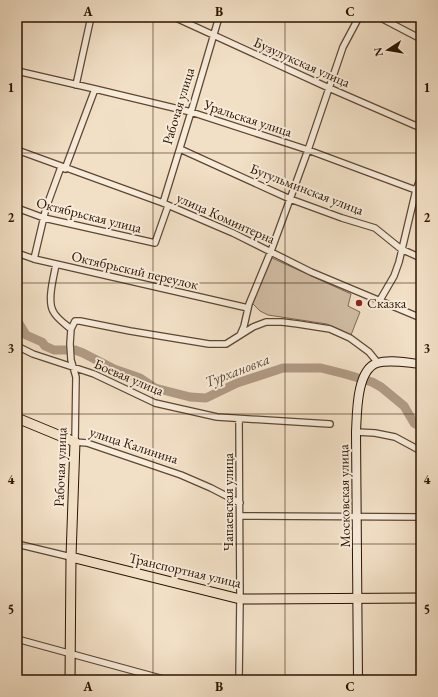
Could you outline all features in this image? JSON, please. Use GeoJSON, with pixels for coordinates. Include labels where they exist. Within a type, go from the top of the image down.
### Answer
{"type":"FeatureCollection","features":[{"type":"Feature","properties":{"kind":"main road","name":"улица Калинина"},"geometry":{"type":"LineString","coordinates":[[17,418],[75,442]]}},
{"type":"Feature","properties":{"kind":"main road","name":"Рабочая улица"},"geometry":{"type":"LineString","coordinates":[[70,680],[71,557],[75,442]]}},
{"type":"Feature","properties":{"kind":"main road","name":"Транспортная улица"},"geometry":{"type":"LineString","coordinates":[[71,557],[240,599],[421,598]]}},
{"type":"Feature","properties":{"kind":"street"},"geometry":{"type":"LineString","coordinates":[[76,84],[91,17]]}},
{"type":"Feature","properties":{"kind":"street","name":"Бузулукская улица"},"geometry":{"type":"LineString","coordinates":[[174,17],[329,88],[421,128]]}},
{"type":"Feature","properties":{"kind":"street","name":"Рабочая улица"},"geometry":{"type":"LineString","coordinates":[[155,243],[180,149],[219,17]]}},
{"type":"Feature","properties":{"kind":"street"},"geometry":{"type":"LineString","coordinates":[[240,336],[248,308],[271,251],[308,150],[343,47],[359,17]]}},
{"type":"Feature","properties":{"kind":"street"},"geometry":{"type":"LineString","coordinates":[[379,17],[421,39]]}},
{"type":"Feature","properties":{"kind":"street","name":"Уральская улица"},"geometry":{"type":"LineString","coordinates":[[17,71],[192,112],[308,150],[418,191]]}},
{"type":"Feature","properties":{"kind":"street"},"geometry":{"type":"LineString","coordinates":[[34,259],[46,208],[95,89]]}},
{"type":"Feature","properties":{"kind":"street","name":"Бугульминская улица"},"geometry":{"type":"LineString","coordinates":[[180,149],[290,199],[375,228],[401,249],[421,258]]}},
{"type":"Feature","properties":{"kind":"street","name":"улица Коминтерна"},"geometry":{"type":"LineString","coordinates":[[17,150],[63,168],[166,204],[271,251],[311,272],[421,318]]}},
{"type":"Feature","properties":{"kind":"street"},"geometry":{"type":"LineString","coordinates":[[380,300],[394,276],[421,177]]}},
{"type":"Feature","properties":{"kind":"street","name":"Октябрьская улица"},"geometry":{"type":"LineString","coordinates":[[17,208],[44,218],[155,243]]}},
{"type":"Feature","properties":{"kind":"street","name":"Октябрьский переулок"},"geometry":{"type":"LineString","coordinates":[[17,253],[34,259],[248,308]]}},
{"type":"Feature","properties":{"kind":"street"},"geometry":{"type":"LineString","coordinates":[[56,264],[51,292],[52,311],[71,329],[75,321],[80,321],[209,344],[226,344],[253,327],[266,322],[282,322],[330,329],[350,338],[369,352],[378,363],[400,362],[421,364]]}},
{"type":"Feature","properties":{"kind":"street","name":"Рабочая улица"},"geometry":{"type":"LineString","coordinates":[[71,329],[71,360],[76,377],[75,442]]}},
{"type":"Feature","properties":{"kind":"street","name":"Боевая улица"},"geometry":{"type":"LineString","coordinates":[[17,346],[33,354],[94,374],[155,403],[199,414],[239,419],[330,424]]}},
{"type":"Feature","properties":{"kind":"street","name":"Московская улица"},"geometry":{"type":"LineString","coordinates":[[358,680],[357,411],[360,389],[364,377],[367,371],[378,363]]}},
{"type":"Feature","properties":{"kind":"street","name":"Чапаевская улица"},"geometry":{"type":"LineString","coordinates":[[239,419],[239,680]]}},
{"type":"Feature","properties":{"kind":"street"},"geometry":{"type":"LineString","coordinates":[[356,432],[375,433],[395,437],[421,452]]}},
{"type":"Feature","properties":{"kind":"street","name":"улица Калинина"},"geometry":{"type":"LineString","coordinates":[[75,442],[86,443],[181,475],[240,503]]}},
{"type":"Feature","properties":{"kind":"street"},"geometry":{"type":"LineString","coordinates":[[240,516],[421,518]]}},
{"type":"Feature","properties":{"kind":"street","name":"Транспортная улица"},"geometry":{"type":"LineString","coordinates":[[17,544],[71,557]]}},
{"type":"Feature","properties":{"kind":"street"},"geometry":{"type":"LineString","coordinates":[[17,639],[167,680]]}},
{"type":"Feature","properties":{"kind":"shaded area"},"geometry":{"type":"Polygon","coordinates":[[[272,258],[351,294],[348,306],[360,312],[351,335],[327,324],[268,315],[260,311],[252,303],[272,258]]]}},
{"type":"Feature","properties":{"kind":"waterway","name":"Турхановка"},"geometry":{"type":"LineString","coordinates":[[17,320],[26,335],[42,342],[45,346],[54,350],[75,350],[114,369],[140,378],[155,388],[190,397],[206,398],[237,383],[283,368],[321,368],[345,374],[372,382],[381,387],[404,406],[414,423],[421,427]]}},
{"type":"Feature","properties":{"kind":"place","name":"Сказка"},"geometry":{"type":"Point","coordinates":[359,303]}}]}
